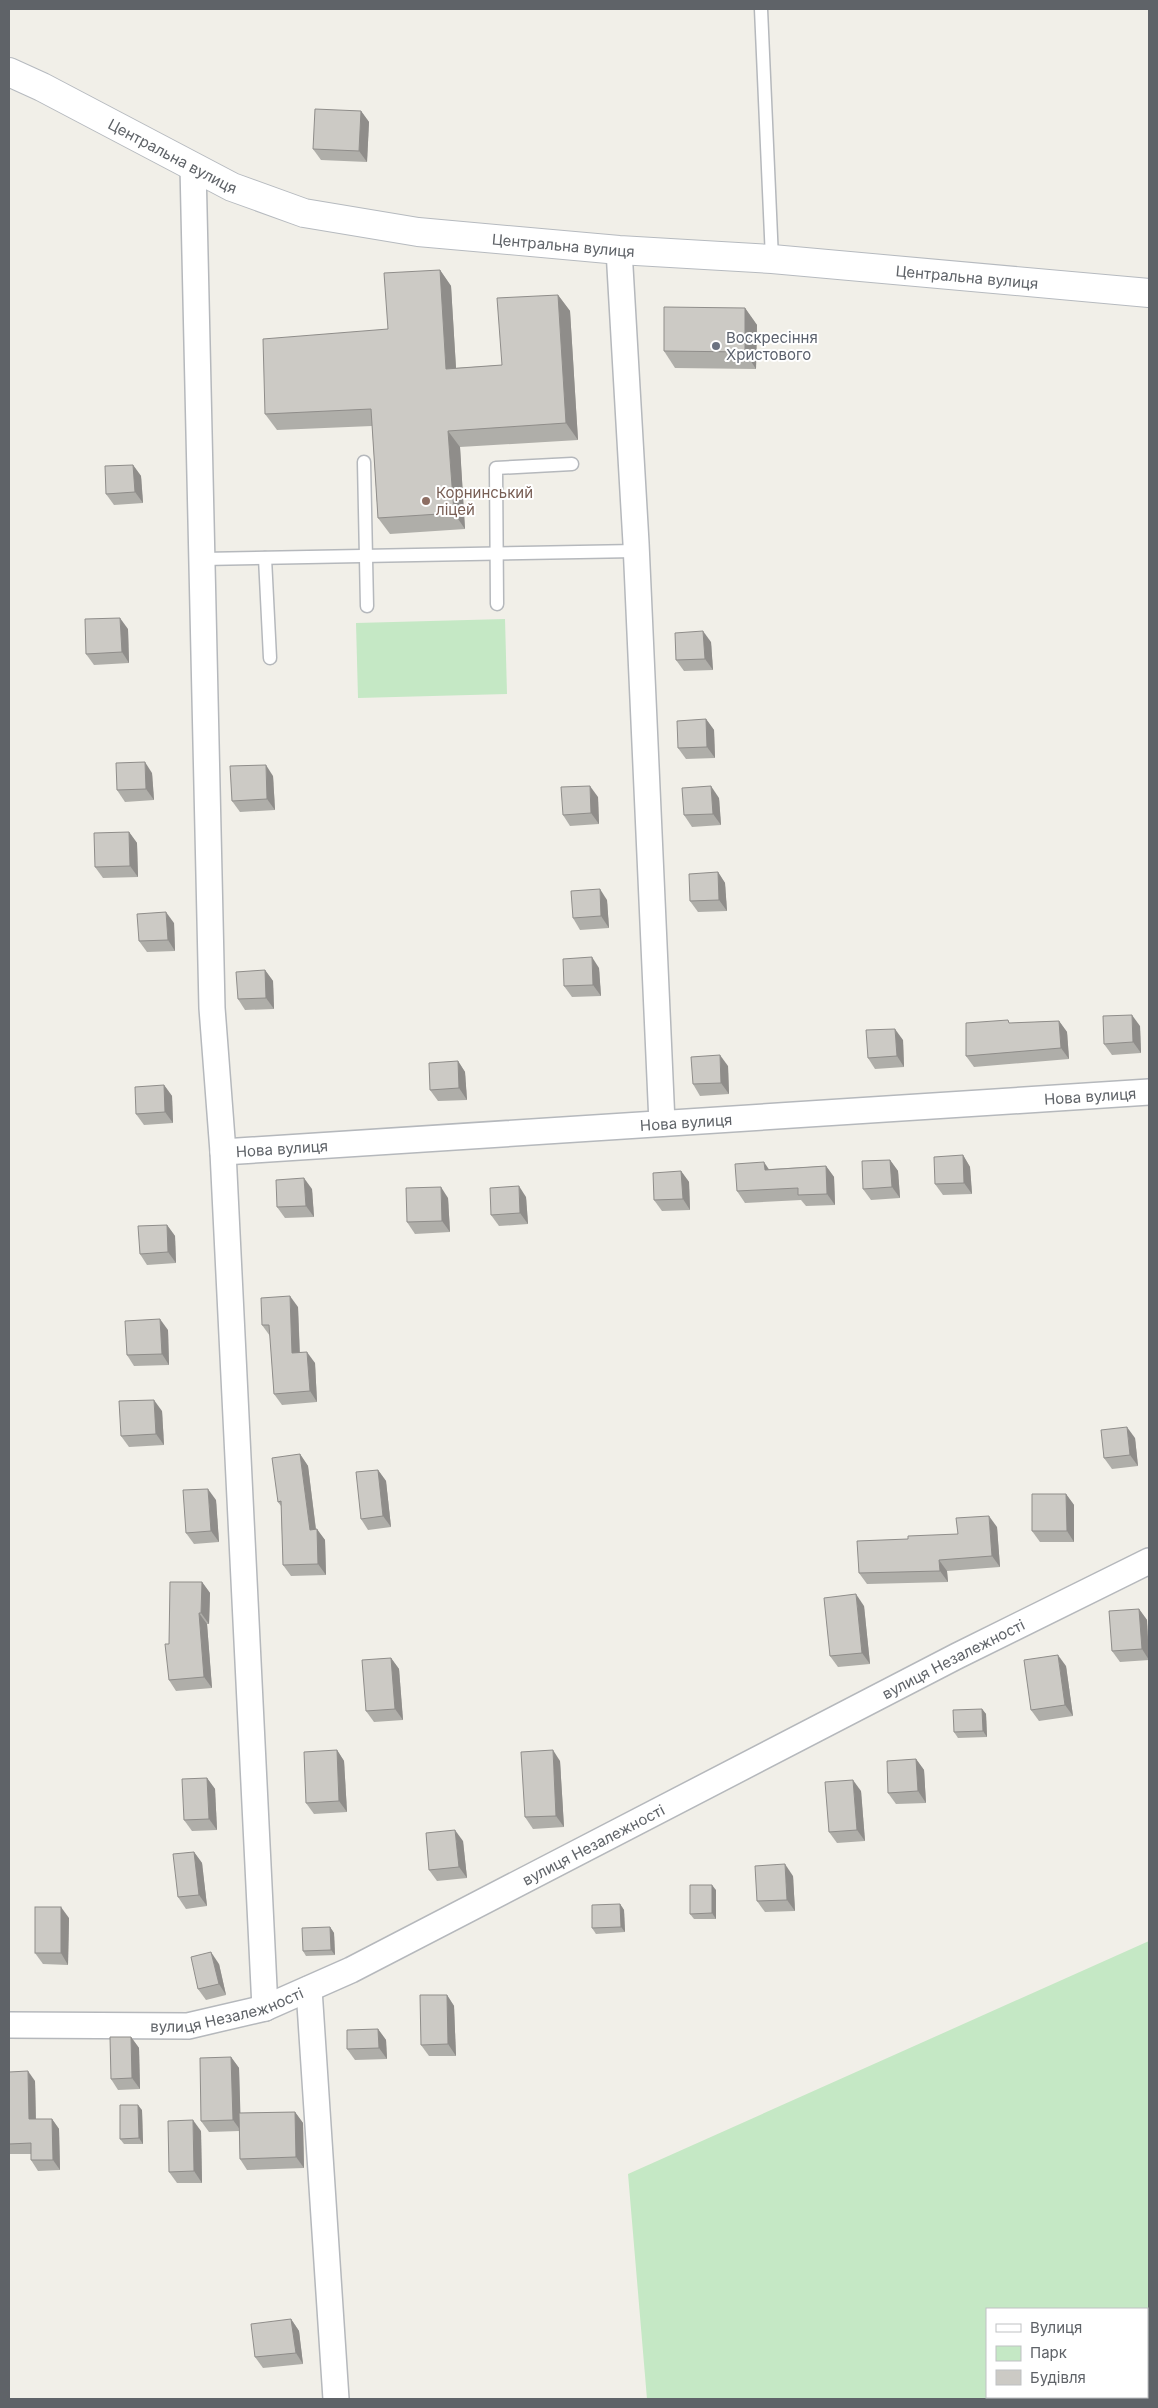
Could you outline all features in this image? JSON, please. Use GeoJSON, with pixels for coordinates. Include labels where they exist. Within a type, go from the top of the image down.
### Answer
{"type":"FeatureCollection","features":[{"type":"Feature","properties":{"kind":"street","name":"Центральна вулиця"},"geometry":{"type":"LineString","coordinates":[[9,72],[42,87],[232,187],[304,213],[418,232],[619,250],[772,258],[1149,293]]}},
{"type":"Feature","properties":{"kind":"street"},"geometry":{"type":"LineString","coordinates":[[192,166],[212,1008],[223,1152],[265,2008]]}},
{"type":"Feature","properties":{"kind":"street"},"geometry":{"type":"LineString","coordinates":[[619,250],[636,551],[662,1123]]}},
{"type":"Feature","properties":{"kind":"street","name":"Нова вулиця"},"geometry":{"type":"LineString","coordinates":[[223,1152],[1149,1092]]}},
{"type":"Feature","properties":{"kind":"street","name":"вулиця Незалежності"},"geometry":{"type":"LineString","coordinates":[[9,2025],[188,2026],[265,2008],[360,1966],[957,1656],[1149,1561]]}},
{"type":"Feature","properties":{"kind":"street"},"geometry":{"type":"LineString","coordinates":[[309,1988],[336,2399]]}},
{"type":"Feature","properties":{"kind":"lane"},"geometry":{"type":"LineString","coordinates":[[761,9],[772,258]]}},
{"type":"Feature","properties":{"kind":"lane"},"geometry":{"type":"LineString","coordinates":[[364,462],[367,606]]}},
{"type":"Feature","properties":{"kind":"lane"},"geometry":{"type":"LineString","coordinates":[[497,604],[495,554],[496,468],[572,464]]}},
{"type":"Feature","properties":{"kind":"lane"},"geometry":{"type":"LineString","coordinates":[[202,559],[636,551]]}},
{"type":"Feature","properties":{"kind":"lane"},"geometry":{"type":"LineString","coordinates":[[265,558],[270,658]]}},
{"type":"Feature","properties":{"kind":"green space"},"geometry":{"type":"Polygon","coordinates":[[[505,619],[507,694],[358,698],[356,623],[505,619]]]}},
{"type":"Feature","properties":{"kind":"green space"},"geometry":{"type":"Polygon","coordinates":[[[1149,1941],[1149,2399],[647,2399],[628,2174],[1149,1941]]]}},
{"type":"Feature","properties":{"kind":"building"},"geometry":{"type":"Polygon","coordinates":[[[315,109],[361,111],[359,151],[313,149],[315,109]]]}},
{"type":"Feature","properties":{"kind":"building"},"geometry":{"type":"Polygon","coordinates":[[[440,270],[446,369],[502,365],[497,298],[558,295],[566,423],[448,431],[454,513],[378,518],[371,409],[265,414],[263,339],[388,329],[384,273],[440,270]]]}},
{"type":"Feature","properties":{"kind":"building"},"geometry":{"type":"Polygon","coordinates":[[[664,307],[745,308],[745,352],[664,351],[664,307]]]}},
{"type":"Feature","properties":{"kind":"building"},"geometry":{"type":"Polygon","coordinates":[[[133,465],[135,492],[106,494],[105,466],[133,465]]]}},
{"type":"Feature","properties":{"kind":"building"},"geometry":{"type":"Polygon","coordinates":[[[120,618],[122,652],[86,654],[85,619],[120,618]]]}},
{"type":"Feature","properties":{"kind":"building"},"geometry":{"type":"Polygon","coordinates":[[[703,631],[705,659],[676,660],[675,633],[703,631]]]}},
{"type":"Feature","properties":{"kind":"building"},"geometry":{"type":"Polygon","coordinates":[[[706,719],[707,747],[678,748],[677,721],[706,719]]]}},
{"type":"Feature","properties":{"kind":"building"},"geometry":{"type":"Polygon","coordinates":[[[145,762],[146,789],[117,790],[116,763],[145,762]]]}},
{"type":"Feature","properties":{"kind":"building"},"geometry":{"type":"Polygon","coordinates":[[[266,765],[267,799],[232,801],[230,766],[266,765]]]}},
{"type":"Feature","properties":{"kind":"building"},"geometry":{"type":"Polygon","coordinates":[[[590,786],[591,813],[563,815],[561,787],[590,786]]]}},
{"type":"Feature","properties":{"kind":"building"},"geometry":{"type":"Polygon","coordinates":[[[711,786],[713,814],[684,815],[682,788],[711,786]]]}},
{"type":"Feature","properties":{"kind":"building"},"geometry":{"type":"Polygon","coordinates":[[[129,832],[130,866],[95,867],[94,833],[129,832]]]}},
{"type":"Feature","properties":{"kind":"building"},"geometry":{"type":"Polygon","coordinates":[[[718,872],[719,900],[690,901],[689,874],[718,872]]]}},
{"type":"Feature","properties":{"kind":"building"},"geometry":{"type":"Polygon","coordinates":[[[600,889],[601,916],[573,918],[571,891],[600,889]]]}},
{"type":"Feature","properties":{"kind":"building"},"geometry":{"type":"Polygon","coordinates":[[[166,912],[168,940],[139,941],[137,914],[166,912]]]}},
{"type":"Feature","properties":{"kind":"building"},"geometry":{"type":"Polygon","coordinates":[[[592,957],[593,985],[564,986],[563,959],[592,957]]]}},
{"type":"Feature","properties":{"kind":"building"},"geometry":{"type":"Polygon","coordinates":[[[265,970],[266,998],[238,999],[236,972],[265,970]]]}},
{"type":"Feature","properties":{"kind":"building"},"geometry":{"type":"Polygon","coordinates":[[[1132,1015],[1133,1042],[1104,1044],[1103,1016],[1132,1015]]]}},
{"type":"Feature","properties":{"kind":"building"},"geometry":{"type":"Polygon","coordinates":[[[1008,1020],[1009,1023],[1059,1021],[1061,1048],[966,1056],[966,1023],[1008,1020]]]}},
{"type":"Feature","properties":{"kind":"building"},"geometry":{"type":"Polygon","coordinates":[[[895,1029],[897,1056],[868,1058],[866,1030],[895,1029]]]}},
{"type":"Feature","properties":{"kind":"building"},"geometry":{"type":"Polygon","coordinates":[[[720,1055],[721,1083],[693,1084],[691,1057],[720,1055]]]}},
{"type":"Feature","properties":{"kind":"building"},"geometry":{"type":"Polygon","coordinates":[[[458,1061],[459,1088],[430,1090],[429,1063],[458,1061]]]}},
{"type":"Feature","properties":{"kind":"building"},"geometry":{"type":"Polygon","coordinates":[[[164,1085],[165,1112],[136,1114],[135,1087],[164,1085]]]}},
{"type":"Feature","properties":{"kind":"building"},"geometry":{"type":"Polygon","coordinates":[[[963,1155],[964,1183],[935,1184],[934,1157],[963,1155]]]}},
{"type":"Feature","properties":{"kind":"building"},"geometry":{"type":"Polygon","coordinates":[[[890,1160],[892,1187],[863,1189],[862,1161],[890,1160]]]}},
{"type":"Feature","properties":{"kind":"building"},"geometry":{"type":"Polygon","coordinates":[[[764,1162],[765,1170],[826,1166],[827,1194],[798,1195],[798,1188],[737,1191],[735,1164],[764,1162]]]}},
{"type":"Feature","properties":{"kind":"building"},"geometry":{"type":"Polygon","coordinates":[[[681,1171],[683,1199],[654,1200],[653,1173],[681,1171]]]}},
{"type":"Feature","properties":{"kind":"building"},"geometry":{"type":"Polygon","coordinates":[[[304,1178],[306,1206],[277,1207],[276,1180],[304,1178]]]}},
{"type":"Feature","properties":{"kind":"building"},"geometry":{"type":"Polygon","coordinates":[[[519,1186],[520,1213],[491,1215],[490,1188],[519,1186]]]}},
{"type":"Feature","properties":{"kind":"building"},"geometry":{"type":"Polygon","coordinates":[[[441,1187],[442,1221],[407,1222],[406,1188],[441,1187]]]}},
{"type":"Feature","properties":{"kind":"building"},"geometry":{"type":"Polygon","coordinates":[[[167,1225],[168,1252],[140,1254],[138,1226],[167,1225]]]}},
{"type":"Feature","properties":{"kind":"building"},"geometry":{"type":"Polygon","coordinates":[[[290,1296],[292,1353],[307,1352],[310,1391],[274,1394],[269,1325],[262,1325],[261,1298],[290,1296]]]}},
{"type":"Feature","properties":{"kind":"building"},"geometry":{"type":"Polygon","coordinates":[[[160,1319],[162,1354],[127,1355],[125,1321],[160,1319]]]}},
{"type":"Feature","properties":{"kind":"building"},"geometry":{"type":"Polygon","coordinates":[[[154,1400],[156,1434],[121,1436],[119,1401],[154,1400]]]}},
{"type":"Feature","properties":{"kind":"building"},"geometry":{"type":"Polygon","coordinates":[[[1127,1427],[1130,1455],[1104,1458],[1101,1430],[1127,1427]]]}},
{"type":"Feature","properties":{"kind":"building"},"geometry":{"type":"Polygon","coordinates":[[[300,1454],[310,1530],[317,1529],[318,1564],[283,1565],[281,1501],[278,1502],[272,1458],[300,1454]]]}},
{"type":"Feature","properties":{"kind":"building"},"geometry":{"type":"Polygon","coordinates":[[[378,1470],[383,1516],[361,1519],[356,1472],[378,1470]]]}},
{"type":"Feature","properties":{"kind":"building"},"geometry":{"type":"Polygon","coordinates":[[[208,1489],[211,1531],[186,1533],[183,1490],[208,1489]]]}},
{"type":"Feature","properties":{"kind":"building"},"geometry":{"type":"Polygon","coordinates":[[[1032,1494],[1066,1494],[1067,1531],[1032,1531],[1032,1494]]]}},
{"type":"Feature","properties":{"kind":"building"},"geometry":{"type":"Polygon","coordinates":[[[989,1516],[992,1556],[939,1560],[940,1571],[859,1573],[857,1541],[908,1539],[908,1536],[958,1534],[956,1518],[989,1516]]]}},
{"type":"Feature","properties":{"kind":"building"},"geometry":{"type":"Polygon","coordinates":[[[170,1582],[202,1582],[201,1613],[199,1613],[204,1677],[169,1680],[165,1644],[169,1644],[170,1582]]]}},
{"type":"Feature","properties":{"kind":"building"},"geometry":{"type":"Polygon","coordinates":[[[856,1594],[862,1653],[830,1656],[824,1598],[856,1594]]]}},
{"type":"Feature","properties":{"kind":"building"},"geometry":{"type":"Polygon","coordinates":[[[1139,1609],[1142,1649],[1112,1651],[1109,1611],[1139,1609]]]}},
{"type":"Feature","properties":{"kind":"building"},"geometry":{"type":"Polygon","coordinates":[[[1058,1655],[1065,1705],[1031,1710],[1024,1660],[1058,1655]]]}},
{"type":"Feature","properties":{"kind":"building"},"geometry":{"type":"Polygon","coordinates":[[[391,1658],[395,1709],[366,1711],[362,1660],[391,1658]]]}},
{"type":"Feature","properties":{"kind":"building"},"geometry":{"type":"Polygon","coordinates":[[[982,1709],[983,1731],[954,1732],[953,1710],[982,1709]]]}},
{"type":"Feature","properties":{"kind":"building"},"geometry":{"type":"Polygon","coordinates":[[[337,1750],[339,1801],[306,1803],[304,1752],[337,1750]]]}},
{"type":"Feature","properties":{"kind":"building"},"geometry":{"type":"Polygon","coordinates":[[[553,1750],[556,1816],[525,1817],[521,1752],[553,1750]]]}},
{"type":"Feature","properties":{"kind":"building"},"geometry":{"type":"Polygon","coordinates":[[[916,1759],[918,1791],[888,1793],[887,1761],[916,1759]]]}},
{"type":"Feature","properties":{"kind":"building"},"geometry":{"type":"Polygon","coordinates":[[[207,1778],[209,1819],[184,1820],[182,1779],[207,1778]]]}},
{"type":"Feature","properties":{"kind":"building"},"geometry":{"type":"Polygon","coordinates":[[[853,1780],[857,1830],[829,1832],[825,1782],[853,1780]]]}},
{"type":"Feature","properties":{"kind":"building"},"geometry":{"type":"Polygon","coordinates":[[[455,1830],[459,1867],[429,1870],[426,1833],[455,1830]]]}},
{"type":"Feature","properties":{"kind":"building"},"geometry":{"type":"Polygon","coordinates":[[[194,1852],[199,1895],[178,1897],[173,1854],[194,1852]]]}},
{"type":"Feature","properties":{"kind":"building"},"geometry":{"type":"Polygon","coordinates":[[[785,1864],[787,1900],[757,1901],[755,1866],[785,1864]]]}},
{"type":"Feature","properties":{"kind":"building"},"geometry":{"type":"Polygon","coordinates":[[[690,1885],[712,1885],[712,1913],[690,1914],[690,1885]]]}},
{"type":"Feature","properties":{"kind":"building"},"geometry":{"type":"Polygon","coordinates":[[[620,1904],[621,1927],[592,1928],[592,1905],[620,1904]]]}},
{"type":"Feature","properties":{"kind":"building"},"geometry":{"type":"Polygon","coordinates":[[[35,1907],[61,1907],[61,1953],[35,1953],[35,1907]]]}},
{"type":"Feature","properties":{"kind":"building"},"geometry":{"type":"Polygon","coordinates":[[[330,1927],[331,1950],[303,1951],[302,1928],[330,1927]]]}},
{"type":"Feature","properties":{"kind":"building"},"geometry":{"type":"Polygon","coordinates":[[[211,1952],[219,1984],[198,1989],[191,1957],[211,1952]]]}},
{"type":"Feature","properties":{"kind":"building"},"geometry":{"type":"Polygon","coordinates":[[[420,1995],[447,1995],[448,2044],[421,2045],[420,1995]]]}},
{"type":"Feature","properties":{"kind":"building"},"geometry":{"type":"Polygon","coordinates":[[[378,2029],[379,2048],[347,2049],[347,2030],[378,2029]]]}},
{"type":"Feature","properties":{"kind":"building"},"geometry":{"type":"Polygon","coordinates":[[[110,2037],[131,2037],[132,2078],[111,2079],[110,2037]]]}},
{"type":"Feature","properties":{"kind":"building"},"geometry":{"type":"Polygon","coordinates":[[[231,2057],[233,2120],[201,2121],[200,2058],[231,2057]]]}},
{"type":"Feature","properties":{"kind":"building"},"geometry":{"type":"Polygon","coordinates":[[[28,2071],[29,2119],[52,2119],[53,2160],[31,2160],[31,2143],[9,2144],[9,2072],[28,2071]]]}},
{"type":"Feature","properties":{"kind":"building"},"geometry":{"type":"Polygon","coordinates":[[[120,2105],[138,2105],[139,2138],[120,2139],[120,2105]]]}},
{"type":"Feature","properties":{"kind":"building"},"geometry":{"type":"Polygon","coordinates":[[[295,2112],[296,2157],[240,2159],[239,2113],[295,2112]]]}},
{"type":"Feature","properties":{"kind":"building"},"geometry":{"type":"Polygon","coordinates":[[[193,2120],[194,2171],[169,2172],[168,2121],[193,2120]]]}},
{"type":"Feature","properties":{"kind":"building"},"geometry":{"type":"Polygon","coordinates":[[[291,2319],[296,2353],[255,2357],[251,2324],[291,2319]]]}},
{"type":"Feature","properties":{"kind":"place","name":"Воскресіння Христового"},"geometry":{"type":"Point","coordinates":[716,346]}},
{"type":"Feature","properties":{"kind":"place","name":"Корнинський ліцей"},"geometry":{"type":"Point","coordinates":[426,501]}}]}
